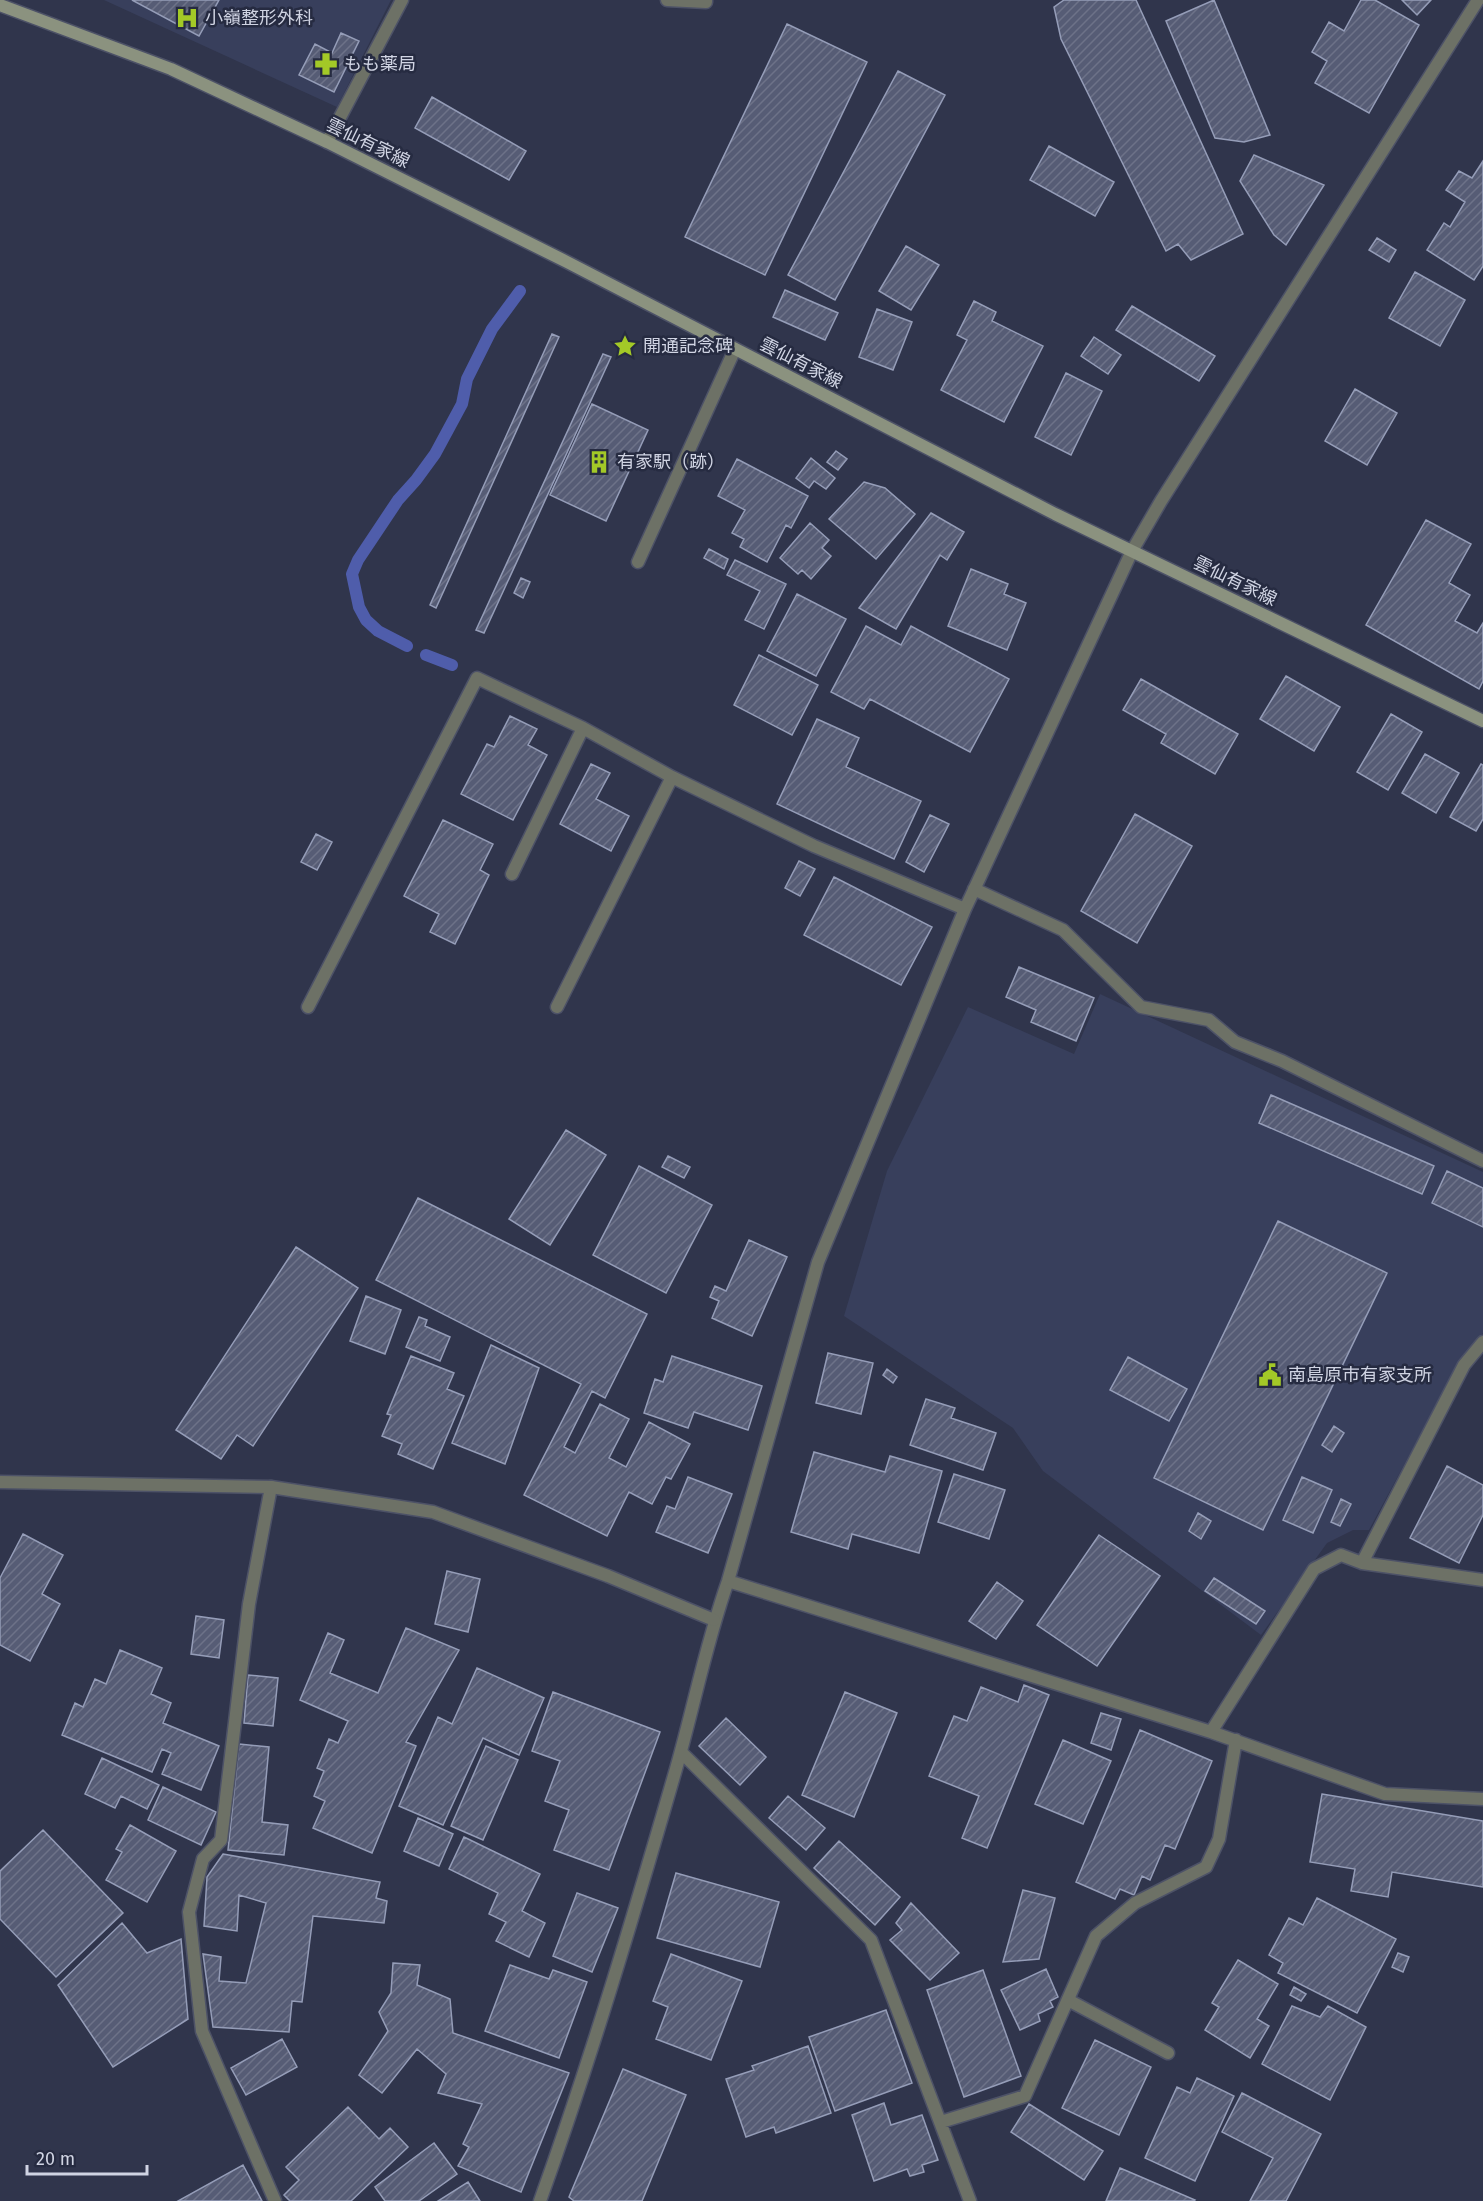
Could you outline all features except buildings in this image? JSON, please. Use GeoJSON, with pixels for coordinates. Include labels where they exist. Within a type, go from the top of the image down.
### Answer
{"type":"FeatureCollection","features":[{"type":"Feature","properties":{"kind":"main road","name":"雲仙有家線"},"geometry":{"type":"LineString","coordinates":[[0,5],[171,69],[327,142],[1044,509],[1483,721]]}},
{"type":"Feature","properties":{"kind":"street"},"geometry":{"type":"LineString","coordinates":[[327,142],[402,0]]}},
{"type":"Feature","properties":{"kind":"street"},"geometry":{"type":"LineString","coordinates":[[667,0],[706,2],[706,0]]}},
{"type":"Feature","properties":{"kind":"street"},"geometry":{"type":"LineString","coordinates":[[540,2201],[629,1932],[681,1752],[714,1620],[728,1581],[818,1262],[965,909],[1132,551],[1161,501],[1478,0]]}},
{"type":"Feature","properties":{"kind":"street"},"geometry":{"type":"LineString","coordinates":[[638,562],[735,349]]}},
{"type":"Feature","properties":{"kind":"street"},"geometry":{"type":"LineString","coordinates":[[308,1007],[477,678],[583,728],[672,777],[814,846],[965,909]]}},
{"type":"Feature","properties":{"kind":"street"},"geometry":{"type":"LineString","coordinates":[[512,874],[583,728]]}},
{"type":"Feature","properties":{"kind":"street"},"geometry":{"type":"LineString","coordinates":[[556,1006],[672,777]]}},
{"type":"Feature","properties":{"kind":"street"},"geometry":{"type":"LineString","coordinates":[[974,889],[1063,930],[1141,1007],[1209,1020],[1235,1042],[1282,1061],[1483,1161]]}},
{"type":"Feature","properties":{"kind":"street"},"geometry":{"type":"LineString","coordinates":[[1362,1563],[1464,1365],[1483,1342]]}},
{"type":"Feature","properties":{"kind":"street"},"geometry":{"type":"LineString","coordinates":[[0,1482],[271,1487],[433,1512],[608,1576],[714,1620]]}},
{"type":"Feature","properties":{"kind":"street"},"geometry":{"type":"LineString","coordinates":[[271,1487],[249,1604],[221,1840],[203,1859],[189,1912],[202,2031],[275,2201]]}},
{"type":"Feature","properties":{"kind":"street"},"geometry":{"type":"LineString","coordinates":[[1211,1731],[1314,1569],[1341,1555],[1362,1563],[1483,1580]]}},
{"type":"Feature","properties":{"kind":"street"},"geometry":{"type":"LineString","coordinates":[[728,1581],[1211,1731],[1385,1794],[1483,1799]]}},
{"type":"Feature","properties":{"kind":"street"},"geometry":{"type":"LineString","coordinates":[[941,2122],[1025,2096],[1096,1936],[1135,1903],[1206,1866],[1219,1839],[1236,1740]]}},
{"type":"Feature","properties":{"kind":"street"},"geometry":{"type":"LineString","coordinates":[[681,1752],[872,1940],[970,2201]]}},
{"type":"Feature","properties":{"kind":"street"},"geometry":{"type":"LineString","coordinates":[[1068,2001],[1168,2053]]}},
{"type":"Feature","properties":{"kind":"shaded area"},"geometry":{"type":"Polygon","coordinates":[[[104,0],[391,0],[337,107],[104,0]]]}},
{"type":"Feature","properties":{"kind":"shaded area"},"geometry":{"type":"Polygon","coordinates":[[[1100,994],[1483,1172],[1483,1333],[1459,1363],[1369,1530],[1353,1530],[1327,1543],[1261,1635],[1043,1471],[1013,1428],[844,1316],[887,1171],[968,1007],[1074,1054],[1100,994]]]}},
{"type":"Feature","properties":{"kind":"waterway"},"geometry":{"type":"LineString","coordinates":[[407,646],[378,631],[366,620],[359,607],[352,574],[358,560],[398,500],[435,454],[462,404],[467,379],[492,329],[520,291]]}},
{"type":"Feature","properties":{"kind":"waterway"},"geometry":{"type":"LineString","coordinates":[[426,655],[452,665]]}},
{"type":"Feature","properties":{"kind":"place","name":"小嶺整形外科"},"geometry":{"type":"Point","coordinates":[187,18]}},
{"type":"Feature","properties":{"kind":"place","name":"もも薬局"},"geometry":{"type":"Point","coordinates":[326,64]}},
{"type":"Feature","properties":{"kind":"place","name":"開通記念碑"},"geometry":{"type":"Point","coordinates":[625,346]}},
{"type":"Feature","properties":{"kind":"place","name":"有家駅（跡）"},"geometry":{"type":"Point","coordinates":[599,462]}},
{"type":"Feature","properties":{"kind":"place","name":"南島原市有家支所"},"geometry":{"type":"Point","coordinates":[1270,1375]}}]}
